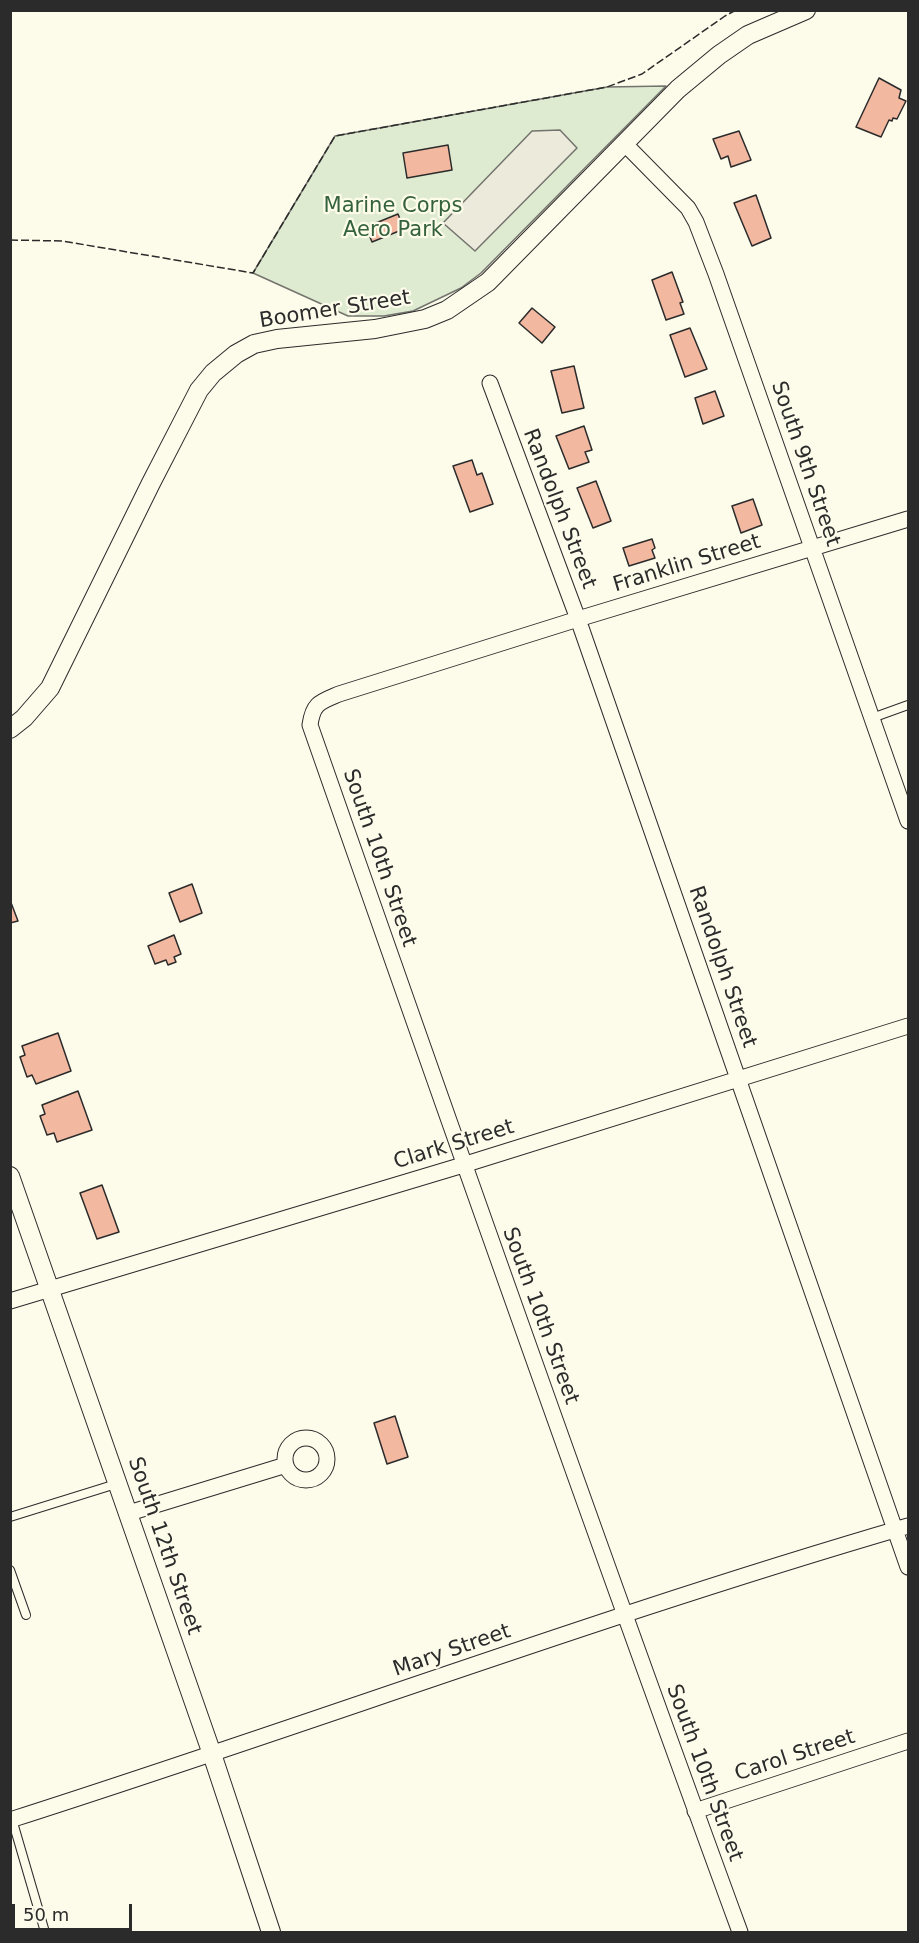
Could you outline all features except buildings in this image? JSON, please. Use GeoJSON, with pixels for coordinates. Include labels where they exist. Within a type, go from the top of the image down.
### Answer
{"type":"FeatureCollection","features":[{"type":"Feature","properties":{"kind":"street","name":"Boomer Street"},"geometry":{"type":"LineString","coordinates":[[10,729],[24,718],[50,688],[199,390],[213,373],[236,354],[254,345],[277,339],[402,325],[447,310],[471,296],[488,282],[678,89],[748,36],[806,10]]}},
{"type":"Feature","properties":{"kind":"street","name":"South 9th Street"},"geometry":{"type":"LineString","coordinates":[[624,143],[688,208],[696,222],[909,821]]}},
{"type":"Feature","properties":{"kind":"street","name":"Randolph Street"},"geometry":{"type":"LineString","coordinates":[[490,383],[578,619],[739,1079],[902,1528],[909,1567]]}},
{"type":"Feature","properties":{"kind":"street","name":"Franklin Street"},"geometry":{"type":"LineString","coordinates":[[312,711],[320,702],[339,694],[909,519]]}},
{"type":"Feature","properties":{"kind":"street","name":"South 10th Street"},"geometry":{"type":"LineString","coordinates":[[312,711],[310,725],[464,1165],[740,1932]]}},
{"type":"Feature","properties":{"kind":"street","name":"Clark Street"},"geometry":{"type":"LineString","coordinates":[[10,1301],[464,1165],[909,1026]]}},
{"type":"Feature","properties":{"kind":"street","name":"South 12th Street"},"geometry":{"type":"LineString","coordinates":[[10,1176],[129,1513],[272,1932]]}},
{"type":"Feature","properties":{"kind":"street"},"geometry":{"type":"LineString","coordinates":[[129,1513],[286,1465]]}},
{"type":"Feature","properties":{"kind":"street","name":"Mary Street"},"geometry":{"type":"LineString","coordinates":[[11,1819],[212,1754],[624,1614],[902,1528]]}},
{"type":"Feature","properties":{"kind":"street","name":"Carol Street"},"geometry":{"type":"LineString","coordinates":[[695,1811],[909,1741]]}},
{"type":"Feature","properties":{"kind":"lane"},"geometry":{"type":"LineString","coordinates":[[872,718],[909,705]]}},
{"type":"Feature","properties":{"kind":"lane"},"geometry":{"type":"LineString","coordinates":[[10,1517],[118,1483]]}},
{"type":"Feature","properties":{"kind":"lane"},"geometry":{"type":"LineString","coordinates":[[10,1570],[26,1616]]}},
{"type":"Feature","properties":{"kind":"lane"},"geometry":{"type":"LineString","coordinates":[[11,1819],[45,1932]]}},
{"type":"Feature","properties":{"kind":"green space","name":"Marine Corps Aero Park"},"geometry":{"type":"Polygon","coordinates":[[[666,86],[481,273],[461,288],[413,311],[384,316],[348,316],[253,273],[335,136],[607,87],[666,86]]]}},
{"type":"Feature","properties":{"kind":"shaded area"},"geometry":{"type":"Polygon","coordinates":[[[560,130],[577,148],[475,251],[443,223],[532,131],[560,130]]]}},
{"type":"Feature","properties":{"kind":"fence"},"geometry":{"type":"LineString","coordinates":[[10,240],[62,241],[253,273],[335,136],[607,87],[642,74],[736,10]]}}]}
